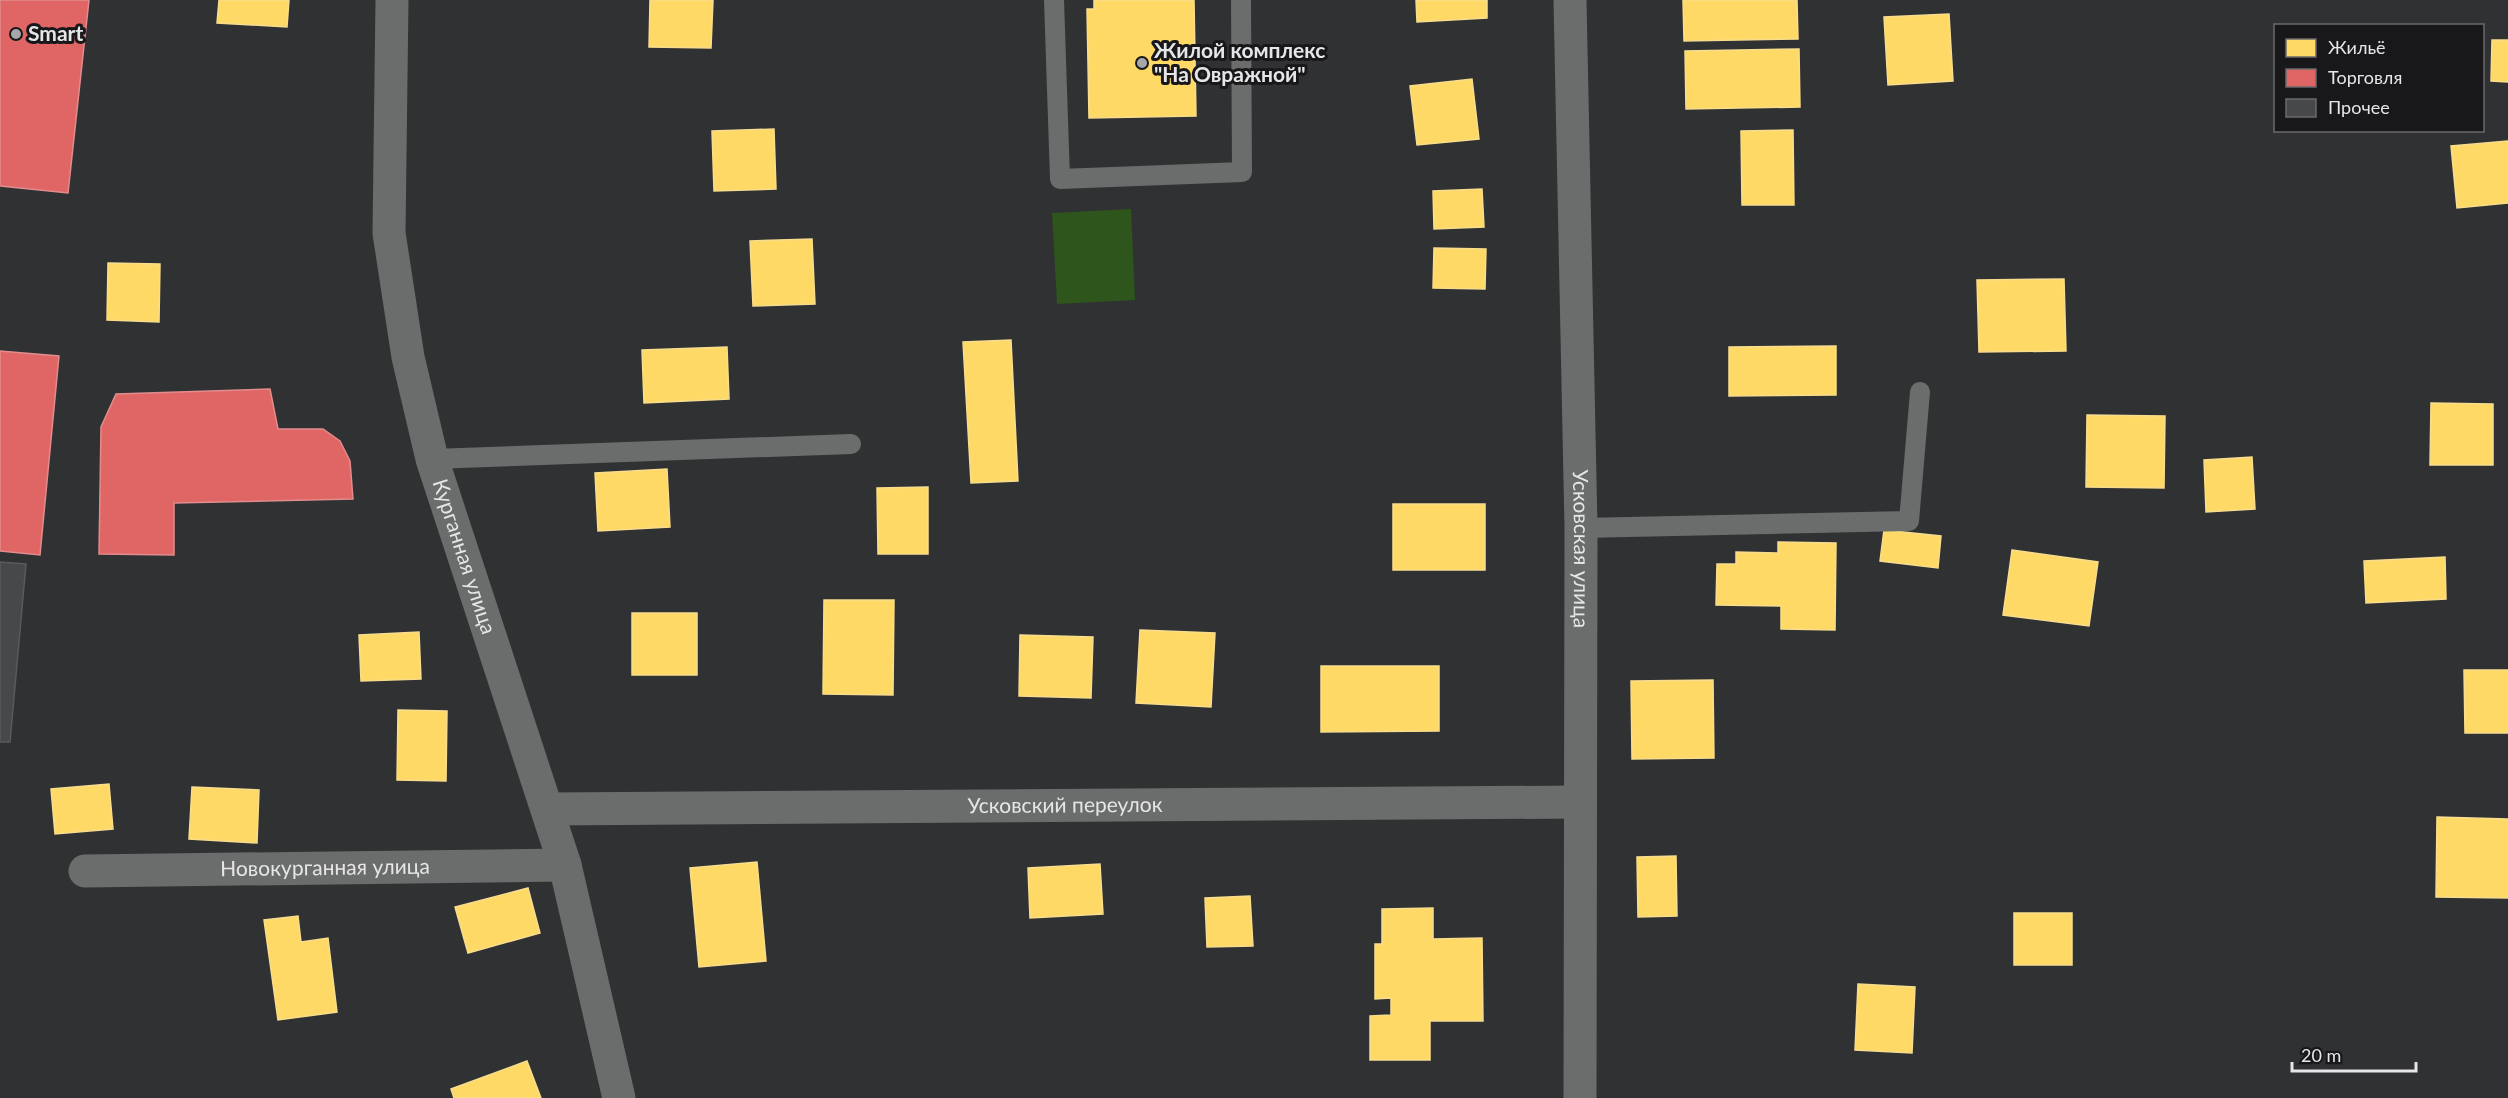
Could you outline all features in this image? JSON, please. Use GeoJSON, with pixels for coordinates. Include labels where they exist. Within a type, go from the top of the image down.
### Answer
{"type":"FeatureCollection","features":[{"type":"Feature","properties":{"kind":"street","name":"Курганная улица"},"geometry":{"type":"LineString","coordinates":[[392,0],[389,233],[408,357],[432,459],[549,809],[565,865],[619,1098]]}},
{"type":"Feature","properties":{"kind":"street","name":"Усковская улица"},"geometry":{"type":"LineString","coordinates":[[1570,0],[1581,528],[1580,1098]]}},
{"type":"Feature","properties":{"kind":"street","name":"Усковский переулок"},"geometry":{"type":"LineString","coordinates":[[549,809],[1580,802]]}},
{"type":"Feature","properties":{"kind":"street","name":"Новокурганная улица"},"geometry":{"type":"LineString","coordinates":[[85,871],[565,865]]}},
{"type":"Feature","properties":{"kind":"lane"},"geometry":{"type":"LineString","coordinates":[[1054,0],[1060,179],[1242,172],[1241,0]]}},
{"type":"Feature","properties":{"kind":"lane"},"geometry":{"type":"LineString","coordinates":[[1581,528],[1909,521],[1920,392]]}},
{"type":"Feature","properties":{"kind":"lane"},"geometry":{"type":"LineString","coordinates":[[432,459],[851,444]]}},
{"type":"Feature","properties":{"kind":"green space"},"geometry":{"type":"Polygon","coordinates":[[[1131,209],[1135,300],[1057,304],[1052,213],[1131,209]]]}},
{"type":"Feature","properties":{"kind":"building: Жильё"},"geometry":{"type":"Polygon","coordinates":[[[219,0],[289,0],[287,27],[217,23],[219,0]]]}},
{"type":"Feature","properties":{"kind":"building: Жильё"},"geometry":{"type":"Polygon","coordinates":[[[650,0],[713,0],[711,48],[649,47],[650,0]]]}},
{"type":"Feature","properties":{"kind":"building: Жильё","name":"Жилой комплекс \"На Овражной\""},"geometry":{"type":"Polygon","coordinates":[[[1094,0],[1194,0],[1196,116],[1089,118],[1087,9],[1094,9],[1094,0]]]}},
{"type":"Feature","properties":{"kind":"building: Жильё"},"geometry":{"type":"Polygon","coordinates":[[[1416,0],[1487,0],[1487,18],[1417,22],[1416,0]]]}},
{"type":"Feature","properties":{"kind":"building: Жильё"},"geometry":{"type":"Polygon","coordinates":[[[1683,0],[1797,0],[1798,39],[1684,41],[1683,0]]]}},
{"type":"Feature","properties":{"kind":"building: Жильё"},"geometry":{"type":"Polygon","coordinates":[[[1949,14],[1953,81],[1888,85],[1884,17],[1949,14]]]}},
{"type":"Feature","properties":{"kind":"building: Жильё"},"geometry":{"type":"Polygon","coordinates":[[[2492,40],[2508,40],[2508,82],[2491,81],[2492,40]]]}},
{"type":"Feature","properties":{"kind":"building: Жильё"},"geometry":{"type":"Polygon","coordinates":[[[1799,49],[1800,107],[1686,109],[1685,51],[1799,49]]]}},
{"type":"Feature","properties":{"kind":"building: Жильё"},"geometry":{"type":"Polygon","coordinates":[[[1472,79],[1479,139],[1417,145],[1410,86],[1472,79]]]}},
{"type":"Feature","properties":{"kind":"building: Жильё"},"geometry":{"type":"Polygon","coordinates":[[[774,129],[776,189],[714,191],[712,131],[774,129]]]}},
{"type":"Feature","properties":{"kind":"building: Жильё"},"geometry":{"type":"Polygon","coordinates":[[[1793,130],[1794,205],[1742,205],[1741,131],[1793,130]]]}},
{"type":"Feature","properties":{"kind":"building: Жильё"},"geometry":{"type":"Polygon","coordinates":[[[2508,141],[2508,203],[2457,208],[2451,146],[2508,141]]]}},
{"type":"Feature","properties":{"kind":"building: Жильё"},"geometry":{"type":"Polygon","coordinates":[[[1482,189],[1484,227],[1434,229],[1433,191],[1482,189]]]}},
{"type":"Feature","properties":{"kind":"building: Жильё"},"geometry":{"type":"Polygon","coordinates":[[[812,239],[815,304],[753,306],[750,241],[812,239]]]}},
{"type":"Feature","properties":{"kind":"building: Жильё"},"geometry":{"type":"Polygon","coordinates":[[[1434,248],[1486,249],[1485,289],[1433,288],[1434,248]]]}},
{"type":"Feature","properties":{"kind":"building: Жильё"},"geometry":{"type":"Polygon","coordinates":[[[108,263],[160,264],[159,322],[107,320],[108,263]]]}},
{"type":"Feature","properties":{"kind":"building: Жильё"},"geometry":{"type":"Polygon","coordinates":[[[2064,279],[2066,351],[1979,352],[1977,280],[2064,279]]]}},
{"type":"Feature","properties":{"kind":"building: Жильё"},"geometry":{"type":"Polygon","coordinates":[[[1011,340],[1018,481],[971,483],[963,342],[1011,340]]]}},
{"type":"Feature","properties":{"kind":"building: Жильё"},"geometry":{"type":"Polygon","coordinates":[[[1836,346],[1836,395],[1729,396],[1729,347],[1836,346]]]}},
{"type":"Feature","properties":{"kind":"building: Жильё"},"geometry":{"type":"Polygon","coordinates":[[[727,347],[729,399],[644,403],[642,350],[727,347]]]}},
{"type":"Feature","properties":{"kind":"building: Жильё"},"geometry":{"type":"Polygon","coordinates":[[[2431,403],[2493,404],[2493,465],[2430,465],[2431,403]]]}},
{"type":"Feature","properties":{"kind":"building: Жильё"},"geometry":{"type":"Polygon","coordinates":[[[2087,415],[2165,416],[2164,488],[2086,487],[2087,415]]]}},
{"type":"Feature","properties":{"kind":"building: Жильё"},"geometry":{"type":"Polygon","coordinates":[[[2252,457],[2255,509],[2206,512],[2204,460],[2252,457]]]}},
{"type":"Feature","properties":{"kind":"building: Жильё"},"geometry":{"type":"Polygon","coordinates":[[[667,469],[670,527],[598,531],[595,473],[667,469]]]}},
{"type":"Feature","properties":{"kind":"building: Жильё"},"geometry":{"type":"Polygon","coordinates":[[[928,487],[928,554],[878,554],[877,488],[928,487]]]}},
{"type":"Feature","properties":{"kind":"building: Жильё"},"geometry":{"type":"Polygon","coordinates":[[[1393,504],[1485,504],[1485,570],[1393,570],[1393,504]]]}},
{"type":"Feature","properties":{"kind":"building: Жильё"},"geometry":{"type":"Polygon","coordinates":[[[1884,530],[1941,536],[1938,568],[1880,561],[1884,530]]]}},
{"type":"Feature","properties":{"kind":"building: Жильё"},"geometry":{"type":"Polygon","coordinates":[[[1778,542],[1836,543],[1835,630],[1781,629],[1781,606],[1716,605],[1717,564],[1736,564],[1736,552],[1778,553],[1778,542]]]}},
{"type":"Feature","properties":{"kind":"building: Жильё"},"geometry":{"type":"Polygon","coordinates":[[[2012,550],[2098,562],[2089,626],[2003,615],[2012,550]]]}},
{"type":"Feature","properties":{"kind":"building: Жильё"},"geometry":{"type":"Polygon","coordinates":[[[2445,557],[2446,599],[2366,603],[2364,561],[2445,557]]]}},
{"type":"Feature","properties":{"kind":"building: Жильё"},"geometry":{"type":"Polygon","coordinates":[[[824,600],[894,600],[893,695],[823,694],[824,600]]]}},
{"type":"Feature","properties":{"kind":"building: Жильё"},"geometry":{"type":"Polygon","coordinates":[[[632,613],[697,613],[697,675],[632,675],[632,613]]]}},
{"type":"Feature","properties":{"kind":"building: Жильё"},"geometry":{"type":"Polygon","coordinates":[[[1140,630],[1215,633],[1211,707],[1136,703],[1140,630]]]}},
{"type":"Feature","properties":{"kind":"building: Жильё"},"geometry":{"type":"Polygon","coordinates":[[[419,632],[421,679],[361,681],[359,635],[419,632]]]}},
{"type":"Feature","properties":{"kind":"building: Жильё"},"geometry":{"type":"Polygon","coordinates":[[[1020,635],[1093,637],[1091,698],[1019,696],[1020,635]]]}},
{"type":"Feature","properties":{"kind":"building: Жильё"},"geometry":{"type":"Polygon","coordinates":[[[1321,666],[1439,666],[1439,731],[1321,732],[1321,666]]]}},
{"type":"Feature","properties":{"kind":"building: Жильё"},"geometry":{"type":"Polygon","coordinates":[[[2464,670],[2508,670],[2508,733],[2465,733],[2464,670]]]}},
{"type":"Feature","properties":{"kind":"building: Жильё"},"geometry":{"type":"Polygon","coordinates":[[[1713,680],[1714,758],[1632,759],[1631,681],[1713,680]]]}},
{"type":"Feature","properties":{"kind":"building: Жильё"},"geometry":{"type":"Polygon","coordinates":[[[398,710],[447,711],[446,781],[397,780],[398,710]]]}},
{"type":"Feature","properties":{"kind":"building: Жильё"},"geometry":{"type":"Polygon","coordinates":[[[109,784],[113,829],[55,834],[51,789],[109,784]]]}},
{"type":"Feature","properties":{"kind":"building: Жильё"},"geometry":{"type":"Polygon","coordinates":[[[192,787],[259,790],[257,843],[189,839],[192,787]]]}},
{"type":"Feature","properties":{"kind":"building: Жильё"},"geometry":{"type":"Polygon","coordinates":[[[2437,817],[2508,819],[2508,898],[2436,897],[2437,817]]]}},
{"type":"Feature","properties":{"kind":"building: Жильё"},"geometry":{"type":"Polygon","coordinates":[[[1676,856],[1677,916],[1638,917],[1637,857],[1676,856]]]}},
{"type":"Feature","properties":{"kind":"building: Жильё"},"geometry":{"type":"Polygon","coordinates":[[[757,862],[766,961],[699,967],[690,868],[757,862]]]}},
{"type":"Feature","properties":{"kind":"building: Жильё"},"geometry":{"type":"Polygon","coordinates":[[[1100,864],[1103,914],[1030,918],[1028,868],[1100,864]]]}},
{"type":"Feature","properties":{"kind":"building: Жильё"},"geometry":{"type":"Polygon","coordinates":[[[528,888],[540,933],[468,953],[455,907],[528,888]]]}},
{"type":"Feature","properties":{"kind":"building: Жильё"},"geometry":{"type":"Polygon","coordinates":[[[1250,896],[1253,946],[1207,947],[1205,898],[1250,896]]]}},
{"type":"Feature","properties":{"kind":"building: Жильё"},"geometry":{"type":"Polygon","coordinates":[[[1433,908],[1433,939],[1482,938],[1483,1021],[1430,1021],[1430,1060],[1370,1060],[1370,1016],[1391,1015],[1391,998],[1375,999],[1375,944],[1382,944],[1382,909],[1433,908]]]}},
{"type":"Feature","properties":{"kind":"building: Жильё"},"geometry":{"type":"Polygon","coordinates":[[[2014,913],[2072,913],[2072,965],[2014,965],[2014,913]]]}},
{"type":"Feature","properties":{"kind":"building: Жильё"},"geometry":{"type":"Polygon","coordinates":[[[298,916],[301,942],[328,938],[337,1012],[278,1020],[264,920],[298,916]]]}},
{"type":"Feature","properties":{"kind":"building: Жильё"},"geometry":{"type":"Polygon","coordinates":[[[1858,984],[1915,987],[1912,1053],[1855,1050],[1858,984]]]}},
{"type":"Feature","properties":{"kind":"building: Жильё"},"geometry":{"type":"Polygon","coordinates":[[[527,1061],[541,1098],[454,1098],[451,1089],[527,1061]]]}},
{"type":"Feature","properties":{"kind":"building: Торговля"},"geometry":{"type":"Polygon","coordinates":[[[0,0],[89,0],[68,193],[0,186],[0,0]]]}},
{"type":"Feature","properties":{"kind":"building: Торговля"},"geometry":{"type":"Polygon","coordinates":[[[0,351],[59,356],[40,555],[0,551],[0,351]]]}},
{"type":"Feature","properties":{"kind":"building: Торговля"},"geometry":{"type":"Polygon","coordinates":[[[270,389],[278,429],[323,429],[340,441],[350,461],[353,499],[174,503],[174,555],[99,554],[101,427],[116,394],[270,389]]]}},
{"type":"Feature","properties":{"kind":"building: Прочее"},"geometry":{"type":"Polygon","coordinates":[[[0,562],[26,564],[10,742],[0,742],[0,562]]]}},
{"type":"Feature","properties":{"kind":"place","name":"Smart"},"geometry":{"type":"Point","coordinates":[16,34]}},
{"type":"Feature","properties":{"kind":"place","name":"Жилой комплекс \"На Овражной\""},"geometry":{"type":"Point","coordinates":[1142,63]}}]}
